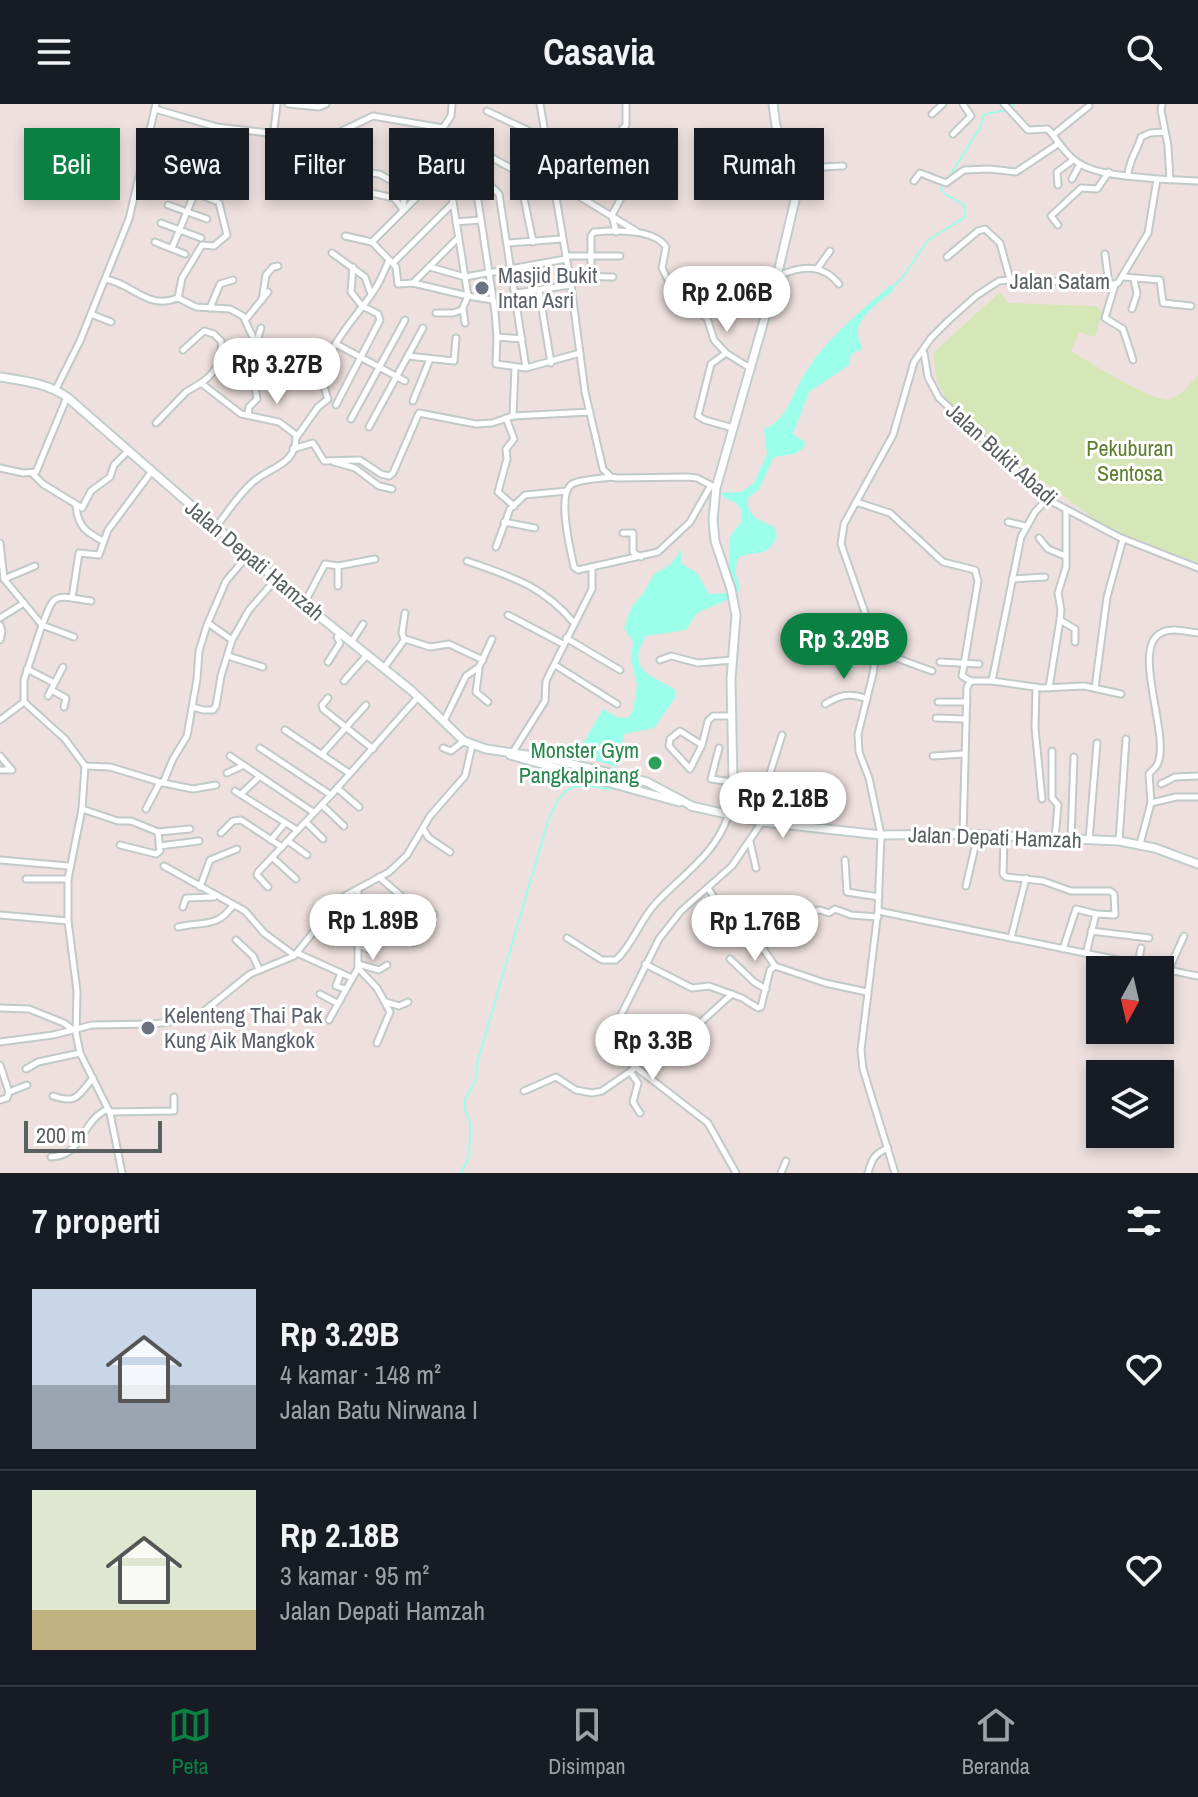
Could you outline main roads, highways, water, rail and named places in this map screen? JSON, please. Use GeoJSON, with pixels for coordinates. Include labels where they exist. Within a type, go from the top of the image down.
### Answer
{"type":"FeatureCollection","features":[{"type":"Feature","properties":{"kind":"main road"},"geometry":{"type":"LineString","coordinates":[[729,816],[733,782],[730,716],[737,629],[731,589],[715,541],[714,487],[777,277],[796,196],[792,173],[776,126],[773,104]]}},
{"type":"Feature","properties":{"kind":"main road","name":"Jalan Depati Hamzah"},"geometry":{"type":"LineString","coordinates":[[0,377],[56,389],[67,397],[215,528],[418,697],[468,744],[616,774],[655,785],[694,807]]}},
{"type":"Feature","properties":{"kind":"main road","name":"Jalan Depati Hamzah"},"geometry":{"type":"LineString","coordinates":[[509,753],[694,807],[758,821],[881,835],[978,834],[1119,841],[1140,844],[1198,864]]}},
{"type":"Feature","properties":{"kind":"waterway"},"geometry":{"type":"LineString","coordinates":[[891,289],[928,240],[965,217],[964,205],[945,194],[941,189],[943,183],[981,126],[983,116],[1007,110],[1014,104]]}},
{"type":"Feature","properties":{"kind":"waterway"},"geometry":{"type":"LineString","coordinates":[[461,1173],[468,1158],[470,1139],[465,1099],[475,1082],[477,1063],[548,821],[565,792],[578,786],[610,789],[613,776]]}},
{"type":"Feature","properties":{"kind":"place","name":"Masjid Bukit Intan Asri"},"geometry":{"type":"Point","coordinates":[482,288]}},
{"type":"Feature","properties":{"kind":"place","name":"Monster Gym Pangkalpinang"},"geometry":{"type":"Point","coordinates":[655,763]}},
{"type":"Feature","properties":{"kind":"place","name":"Kelenteng Thai Pak Kung Aik Mangkok"},"geometry":{"type":"Point","coordinates":[148,1028]}},
{"type":"Feature","properties":{"kind":"park label","name":"Pekuburan Sentosa"},"geometry":{"type":"Point","coordinates":[1130,460]}}]}
